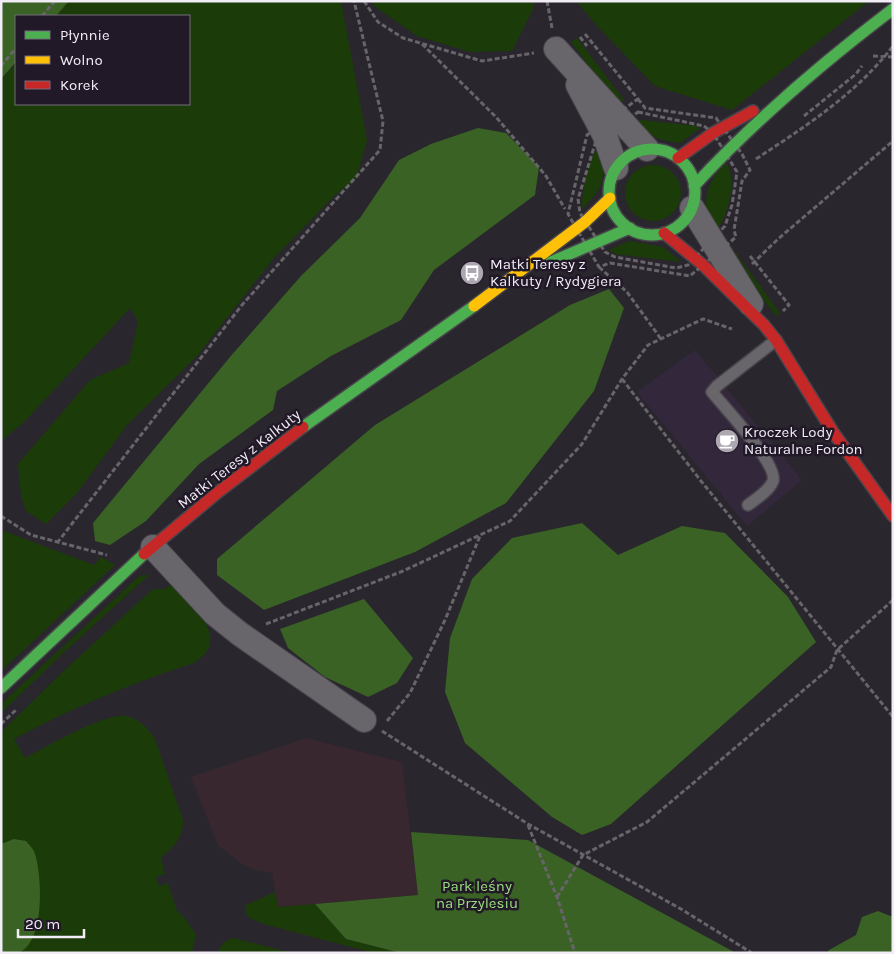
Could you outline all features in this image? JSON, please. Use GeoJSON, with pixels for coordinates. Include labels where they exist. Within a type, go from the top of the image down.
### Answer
{"type":"FeatureCollection","features":[{"type":"Feature","properties":{"kind":"street"},"geometry":{"type":"LineString","coordinates":[[647,149],[625,159],[616,168],[611,180],[610,198],[618,218],[630,228],[646,235],[664,233],[676,228],[687,218],[693,197],[725,152],[796,85],[893,9]]}},
{"type":"Feature","properties":{"kind":"street"},"geometry":{"type":"LineString","coordinates":[[559,53],[611,124],[647,149],[668,152],[686,166],[693,197],[713,251],[770,332],[833,432],[893,516]]}},
{"type":"Feature","properties":{"kind":"street"},"geometry":{"type":"LineString","coordinates":[[678,158],[718,130],[796,85]]}},
{"type":"Feature","properties":{"kind":"street"},"geometry":{"type":"LineString","coordinates":[[611,124],[616,168]]}},
{"type":"Feature","properties":{"kind":"street","name":"Matki Teresy z Kalkuty"},"geometry":{"type":"LineString","coordinates":[[1,688],[72,619],[153,547],[283,441],[515,277],[581,226],[610,198]]}},
{"type":"Feature","properties":{"kind":"street","name":"Matki Teresy z Kalkuty"},"geometry":{"type":"LineString","coordinates":[[515,277],[630,228]]}},
{"type":"Feature","properties":{"kind":"street"},"geometry":{"type":"LineString","coordinates":[[664,233],[713,251]]}},
{"type":"Feature","properties":{"kind":"street"},"geometry":{"type":"LineString","coordinates":[[153,547],[200,600],[240,634],[364,720]]}},
{"type":"Feature","properties":{"kind":"lane"},"geometry":{"type":"LineString","coordinates":[[748,505],[766,490],[772,481],[773,472],[766,459],[712,392],[770,332]]}},
{"type":"Feature","properties":{"kind":"path"},"geometry":{"type":"LineString","coordinates":[[43,15],[55,1]]}},
{"type":"Feature","properties":{"kind":"path"},"geometry":{"type":"LineString","coordinates":[[1,516],[31,535],[57,543],[242,305],[380,150],[383,121],[354,1]]}},
{"type":"Feature","properties":{"kind":"path"},"geometry":{"type":"LineString","coordinates":[[364,1],[378,22],[404,38],[482,61],[559,53]]}},
{"type":"Feature","properties":{"kind":"path"},"geometry":{"type":"LineString","coordinates":[[585,34],[645,108],[716,118],[725,152],[737,172],[732,205],[725,226],[713,251]]}},
{"type":"Feature","properties":{"kind":"path"},"geometry":{"type":"LineString","coordinates":[[421,43],[502,124],[546,176],[568,214],[581,226],[592,244],[599,267],[627,292],[661,339]]}},
{"type":"Feature","properties":{"kind":"path"},"geometry":{"type":"LineString","coordinates":[[737,172],[828,111],[878,66],[893,46]]}},
{"type":"Feature","properties":{"kind":"path"},"geometry":{"type":"LineString","coordinates":[[1,66],[15,49]]}},
{"type":"Feature","properties":{"kind":"path"},"geometry":{"type":"LineString","coordinates":[[638,99],[611,124],[591,151],[578,199],[581,226],[592,244],[615,257],[676,268],[688,265],[713,251],[742,245]]}},
{"type":"Feature","properties":{"kind":"path"},"geometry":{"type":"LineString","coordinates":[[568,214],[586,135],[638,112],[691,122],[718,130],[734,143],[748,165],[750,170],[742,180],[734,230],[690,276],[610,263],[599,267]]}},
{"type":"Feature","properties":{"kind":"path"},"geometry":{"type":"LineString","coordinates":[[750,266],[893,142]]}},
{"type":"Feature","properties":{"kind":"path"},"geometry":{"type":"LineString","coordinates":[[748,253],[789,305]]}},
{"type":"Feature","properties":{"kind":"path"},"geometry":{"type":"LineString","coordinates":[[240,634],[403,571],[510,521],[582,444],[622,379],[648,345],[703,319],[734,330]]}},
{"type":"Feature","properties":{"kind":"path"},"geometry":{"type":"LineString","coordinates":[[622,379],[837,650],[893,717]]}},
{"type":"Feature","properties":{"kind":"path"},"geometry":{"type":"LineString","coordinates":[[480,535],[445,620],[410,693],[380,730],[528,824],[752,953]]}},
{"type":"Feature","properties":{"kind":"path"},"geometry":{"type":"LineString","coordinates":[[557,897],[583,855],[647,822],[831,667],[837,650],[893,600]]}},
{"type":"Feature","properties":{"kind":"path"},"geometry":{"type":"LineString","coordinates":[[528,824],[557,897],[575,953]]}},
{"type":"Feature","properties":{"kind":"shaded area"},"geometry":{"type":"Polygon","coordinates":[[[695,350],[802,480],[747,526],[637,392],[695,350]]]}},
{"type":"Feature","properties":{"kind":"shaded area"},"geometry":{"type":"Polygon","coordinates":[[[306,738],[402,762],[418,895],[278,907],[272,873],[255,870],[242,864],[218,845],[191,777],[306,738]]]}},
{"type":"Feature","properties":{"kind":"green space"},"geometry":{"type":"Polygon","coordinates":[[[1,1],[69,1],[57,15],[15,15],[15,63],[1,79],[1,1]]]}},
{"type":"Feature","properties":{"kind":"green space"},"geometry":{"type":"Polygon","coordinates":[[[69,1],[341,1],[367,140],[356,179],[334,196],[274,258],[196,357],[127,425],[77,493],[46,524],[26,511],[21,496],[18,464],[90,380],[129,363],[138,321],[130,308],[25,421],[1,441],[1,80],[15,64],[15,105],[190,105],[190,15],[57,15],[69,1]]]}},
{"type":"Feature","properties":{"kind":"green space"},"geometry":{"type":"Polygon","coordinates":[[[372,1],[534,1],[534,7],[512,51],[470,52],[417,36],[374,6],[372,1]]]}},
{"type":"Feature","properties":{"kind":"green space"},"geometry":{"type":"Polygon","coordinates":[[[576,1],[869,1],[732,110],[655,86],[597,26],[576,1]]]}},
{"type":"Feature","properties":{"kind":"green space"},"geometry":{"type":"Polygon","coordinates":[[[577,38],[624,100],[618,104],[571,42],[577,38]]]}},
{"type":"Feature","properties":{"kind":"green space"},"geometry":{"type":"Polygon","coordinates":[[[643,120],[700,128],[680,143],[665,141],[645,131],[634,121],[643,120]]]}},
{"type":"Feature","properties":{"kind":"green space"},"geometry":{"type":"Polygon","coordinates":[[[478,128],[506,133],[539,167],[535,195],[434,270],[401,320],[331,356],[277,391],[273,410],[199,464],[146,521],[110,545],[95,541],[93,523],[230,357],[301,276],[360,218],[399,160],[431,144],[478,128]]]}},
{"type":"Feature","properties":{"kind":"green space"},"geometry":{"type":"Polygon","coordinates":[[[600,144],[603,164],[602,180],[596,194],[582,209],[587,175],[593,156],[600,144]]]}},
{"type":"Feature","properties":{"kind":"green space"},"geometry":{"type":"Polygon","coordinates":[[[727,163],[731,180],[730,200],[723,219],[714,234],[709,226],[707,216],[707,196],[714,177],[727,163]]]}},
{"type":"Feature","properties":{"kind":"green space"},"geometry":{"type":"Polygon","coordinates":[[[647,165],[659,165],[669,169],[677,177],[681,193],[677,209],[669,217],[659,221],[647,221],[637,217],[629,209],[625,199],[625,187],[629,177],[637,169],[647,165]]]}},
{"type":"Feature","properties":{"kind":"green space"},"geometry":{"type":"Polygon","coordinates":[[[629,241],[663,247],[681,262],[615,254],[609,250],[629,241]]]}},
{"type":"Feature","properties":{"kind":"green space"},"geometry":{"type":"Polygon","coordinates":[[[732,248],[780,313],[776,316],[727,251],[732,248]]]}},
{"type":"Feature","properties":{"kind":"green space"},"geometry":{"type":"Polygon","coordinates":[[[609,289],[624,308],[594,391],[506,503],[415,552],[264,610],[217,575],[217,559],[375,425],[570,305],[609,289]]]}},
{"type":"Feature","properties":{"kind":"green space"},"geometry":{"type":"Polygon","coordinates":[[[582,523],[618,555],[682,526],[725,533],[788,597],[816,642],[611,824],[582,835],[552,817],[465,743],[445,692],[450,638],[472,579],[512,538],[582,523]]]}},
{"type":"Feature","properties":{"kind":"green space"},"geometry":{"type":"Polygon","coordinates":[[[1,530],[94,565],[101,557],[115,565],[1,671],[1,530]]]}},
{"type":"Feature","properties":{"kind":"green space"},"geometry":{"type":"Polygon","coordinates":[[[149,575],[61,655],[1,713],[1,704],[137,578],[149,575]]]}},
{"type":"Feature","properties":{"kind":"green space"},"geometry":{"type":"Polygon","coordinates":[[[170,585],[205,622],[210,632],[210,643],[205,653],[194,663],[102,697],[14,739],[25,758],[90,725],[116,716],[135,719],[149,731],[155,739],[183,820],[183,826],[177,842],[161,857],[165,874],[156,877],[159,886],[168,883],[177,911],[184,917],[196,934],[192,953],[1,953],[1,732],[70,665],[153,589],[165,589],[170,585]]]}},
{"type":"Feature","properties":{"kind":"green space"},"geometry":{"type":"Polygon","coordinates":[[[364,599],[413,658],[397,683],[368,697],[325,677],[288,648],[280,629],[364,599]]]}},
{"type":"Feature","properties":{"kind":"green space","name":"Park leśny na Przylesiu"},"geometry":{"type":"Polygon","coordinates":[[[411,832],[528,840],[736,953],[401,953],[346,939],[315,904],[418,895],[411,832]]]}},
{"type":"Feature","properties":{"kind":"green space"},"geometry":{"type":"Polygon","coordinates":[[[14,839],[26,841],[33,849],[39,876],[40,906],[34,935],[28,945],[18,953],[1,953],[1,844],[14,839]]]}},
{"type":"Feature","properties":{"kind":"green space"},"geometry":{"type":"Polygon","coordinates":[[[275,892],[278,907],[315,904],[346,939],[401,953],[374,953],[267,925],[249,918],[245,911],[246,905],[275,892]]]}},
{"type":"Feature","properties":{"kind":"green space"},"geometry":{"type":"Polygon","coordinates":[[[878,911],[893,917],[893,953],[827,953],[856,935],[862,917],[878,911]]]}},
{"type":"Feature","properties":{"kind":"green space"},"geometry":{"type":"Polygon","coordinates":[[[232,938],[292,953],[217,953],[223,943],[232,938]]]}},
{"type":"Feature","properties":{"kind":"traffic: fast"},"geometry":{"type":"LineString","coordinates":[[694,186],[765,115],[841,50],[893,9]]}},
{"type":"Feature","properties":{"kind":"traffic: fast"},"geometry":{"type":"LineString","coordinates":[[652,149],[668,153],[682,162],[691,176],[695,192],[691,208],[682,222],[668,231],[652,235],[636,231],[622,222],[613,208],[609,192],[613,176],[622,162],[636,153],[652,149]]}},
{"type":"Feature","properties":{"kind":"traffic: fast"},"geometry":{"type":"LineString","coordinates":[[551,262],[630,228]]}},
{"type":"Feature","properties":{"kind":"traffic: fast"},"geometry":{"type":"LineString","coordinates":[[303,427],[474,306]]}},
{"type":"Feature","properties":{"kind":"traffic: fast"},"geometry":{"type":"LineString","coordinates":[[1,688],[144,554]]}},
{"type":"Feature","properties":{"kind":"traffic: slow"},"geometry":{"type":"LineString","coordinates":[[474,306],[585,222],[610,198]]}},
{"type":"Feature","properties":{"kind":"traffic: jam"},"geometry":{"type":"LineString","coordinates":[[678,158],[713,133],[753,111]]}},
{"type":"Feature","properties":{"kind":"traffic: jam"},"geometry":{"type":"LineString","coordinates":[[664,233],[703,265],[764,325],[776,340],[833,432],[893,516]]}},
{"type":"Feature","properties":{"kind":"traffic: jam"},"geometry":{"type":"LineString","coordinates":[[144,554],[217,493],[303,427]]}},
{"type":"Feature","properties":{"kind":"place","name":"Matki Teresy z Kalkuty / Rydygiera"},"geometry":{"type":"Point","coordinates":[472,273]}},
{"type":"Feature","properties":{"kind":"place","name":"Kroczek Lody Naturalne Fordon"},"geometry":{"type":"Point","coordinates":[727,441]}}]}
